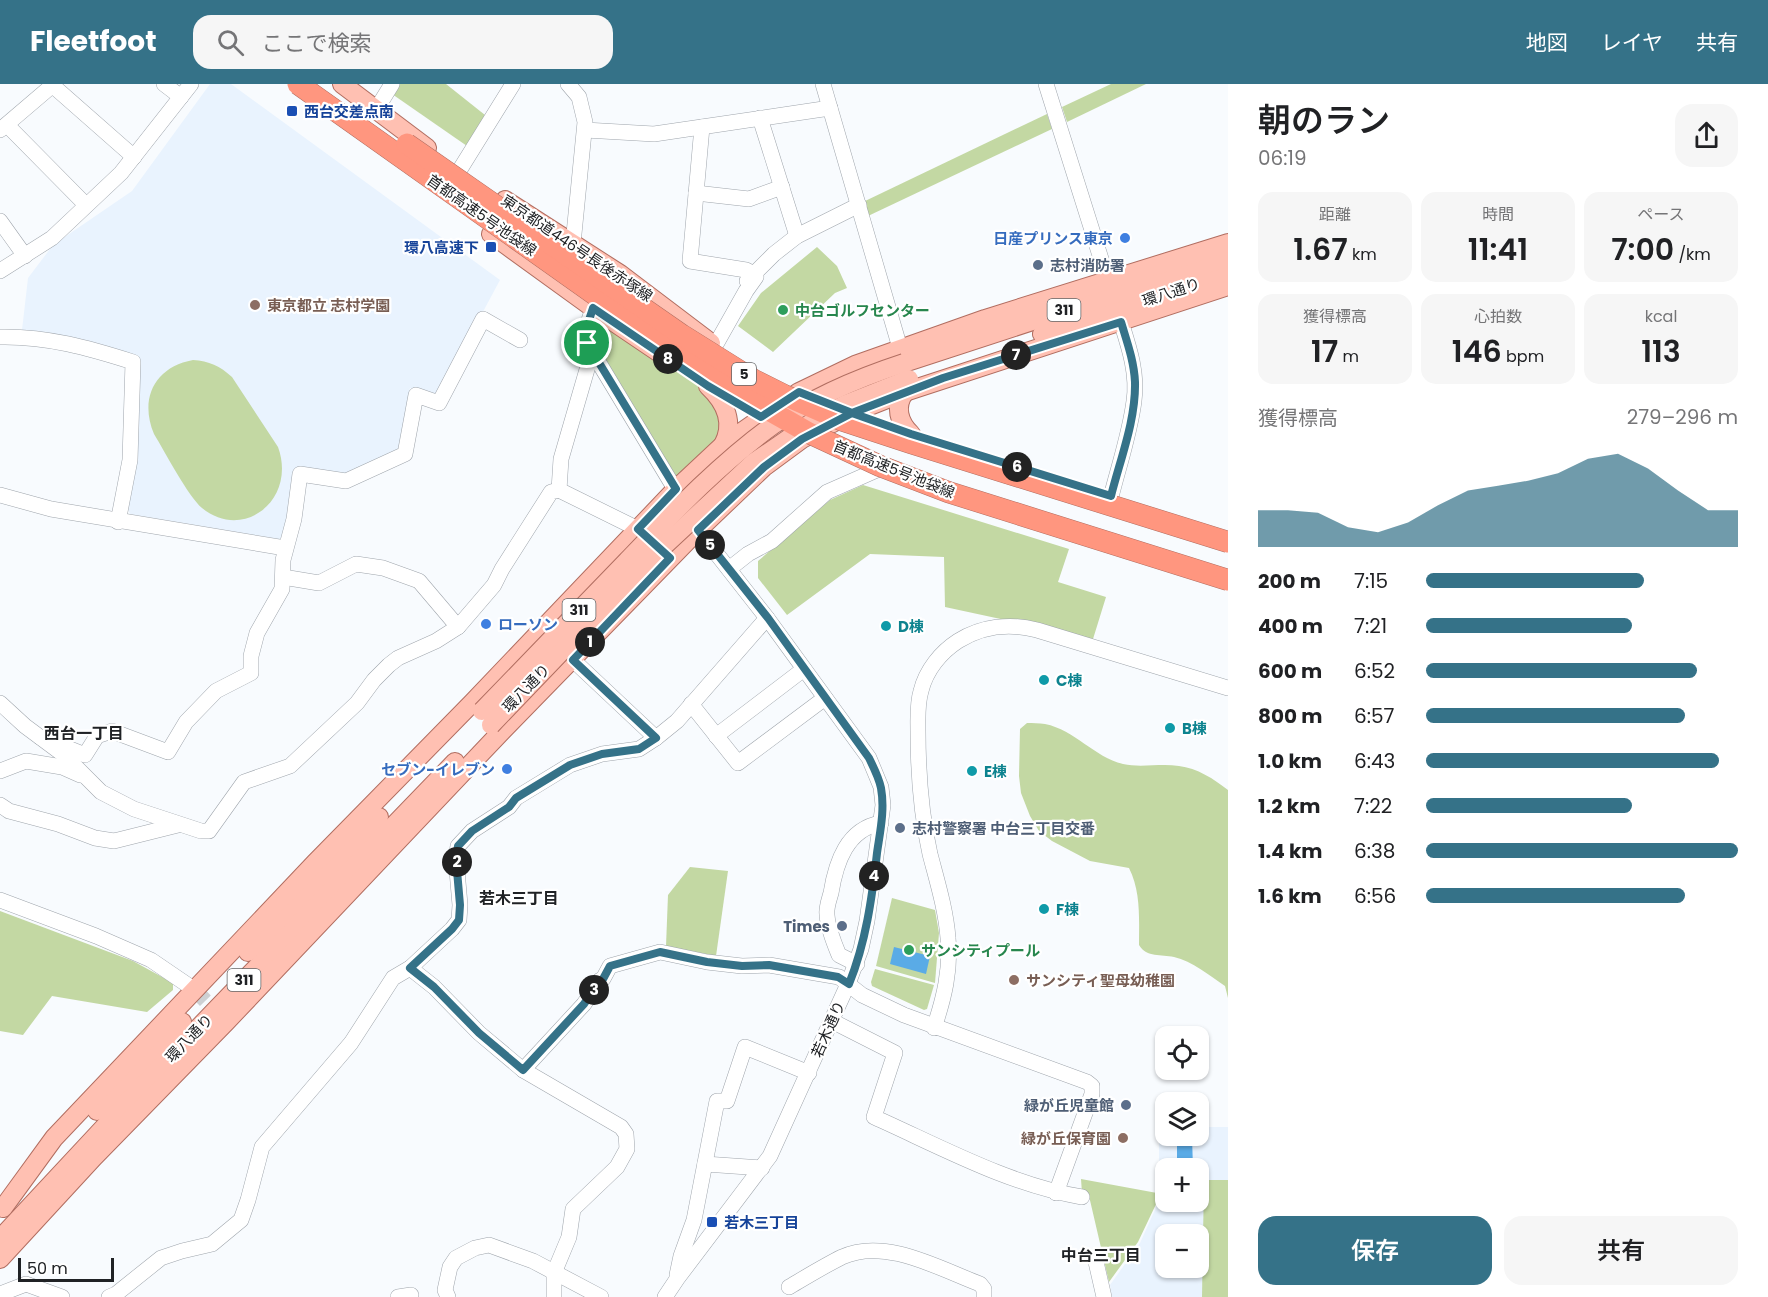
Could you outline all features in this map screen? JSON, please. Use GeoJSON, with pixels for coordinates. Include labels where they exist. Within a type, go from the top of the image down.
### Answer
{"type":"FeatureCollection","features":[{"type":"Feature","properties":{"kind":"highway","name":"首都高速5号池袋線"},"geometry":{"type":"LineString","coordinates":[[298,84],[673,350],[747,398],[810,433],[880,466],[939,489],[1228,580]]}},
{"type":"Feature","properties":{"kind":"highway","name":"首都高速5号池袋線"},"geometry":{"type":"LineString","coordinates":[[320,84],[682,336],[754,380],[842,420],[911,444],[1228,542]]}},
{"type":"Feature","properties":{"kind":"main road"},"geometry":{"type":"LineString","coordinates":[[286,84],[593,308],[708,386],[802,439]]}},
{"type":"Feature","properties":{"kind":"main road","name":"東京都道446号長後赤塚線"},"geometry":{"type":"LineString","coordinates":[[342,84],[459,171],[620,274],[715,346],[765,376],[852,413]]}},
{"type":"Feature","properties":{"kind":"main road"},"geometry":{"type":"LineString","coordinates":[[380,828],[487,717],[638,529],[723,445],[761,417],[799,392],[855,365],[900,348],[1108,281],[1227,258]]}},
{"type":"Feature","properties":{"kind":"main road","name":"環八通り"},"geometry":{"type":"LineString","coordinates":[[487,717],[725,488],[760,458],[814,421],[880,389],[1202,282],[1227,258]]}},
{"type":"Feature","properties":{"kind":"main road","name":"環八通り"},"geometry":{"type":"LineString","coordinates":[[2,1210],[380,828],[487,717],[712,474],[758,437],[796,411],[838,388],[874,373],[1227,258]]}},
{"type":"Feature","properties":{"kind":"main road"},"geometry":{"type":"LineString","coordinates":[[0,1259],[223,1019],[380,828],[436,749],[573,660],[670,558],[764,467],[802,439],[852,413],[905,392],[1228,286]]}},
{"type":"Feature","properties":{"kind":"main road"},"geometry":{"type":"LineString","coordinates":[[708,386],[720,399],[727,414],[729,431],[723,445]]}},
{"type":"Feature","properties":{"kind":"main road"},"geometry":{"type":"LineString","coordinates":[[905,392],[900,400],[899,412],[903,425],[911,434]]}},
{"type":"Feature","properties":{"kind":"main road"},"geometry":{"type":"LineString","coordinates":[[2,1210],[54,1138],[315,862],[380,828],[447,779],[487,717]]}},
{"type":"Feature","properties":{"kind":"main road","name":"環八通り"},"geometry":{"type":"LineString","coordinates":[[0,1239],[380,828]]}},
{"type":"Feature","properties":{"kind":"street"},"geometry":{"type":"LineString","coordinates":[[86,205],[3,128],[52,84],[134,157]]}},
{"type":"Feature","properties":{"kind":"street"},"geometry":{"type":"LineString","coordinates":[[164,84],[181,97]]}},
{"type":"Feature","properties":{"kind":"street"},"geometry":{"type":"LineString","coordinates":[[0,271],[52,238],[121,173],[191,84]]}},
{"type":"Feature","properties":{"kind":"street"},"geometry":{"type":"LineString","coordinates":[[376,110],[392,84]]}},
{"type":"Feature","properties":{"kind":"street"},"geometry":{"type":"LineString","coordinates":[[459,171],[513,84]]}},
{"type":"Feature","properties":{"kind":"street"},"geometry":{"type":"LineString","coordinates":[[568,84],[579,97],[584,110],[585,130],[573,244]]}},
{"type":"Feature","properties":{"kind":"street"},"geometry":{"type":"LineString","coordinates":[[823,84],[900,348]]}},
{"type":"Feature","properties":{"kind":"street"},"geometry":{"type":"LineString","coordinates":[[1046,84],[1108,281]]}},
{"type":"Feature","properties":{"kind":"street"},"geometry":{"type":"LineString","coordinates":[[585,130],[654,134],[830,108]]}},
{"type":"Feature","properties":{"kind":"street"},"geometry":{"type":"LineString","coordinates":[[760,118],[797,236]]}},
{"type":"Feature","properties":{"kind":"street"},"geometry":{"type":"LineString","coordinates":[[702,127],[690,261],[746,270],[754,274]]}},
{"type":"Feature","properties":{"kind":"street"},"geometry":{"type":"LineString","coordinates":[[696,192],[749,199],[782,187]]}},
{"type":"Feature","properties":{"kind":"street"},"geometry":{"type":"LineString","coordinates":[[728,307],[754,274],[797,236],[859,205]]}},
{"type":"Feature","properties":{"kind":"street"},"geometry":{"type":"LineString","coordinates":[[0,221],[25,256]]}},
{"type":"Feature","properties":{"kind":"street"},"geometry":{"type":"LineString","coordinates":[[715,346],[756,277],[754,274]]}},
{"type":"Feature","properties":{"kind":"street","name":"若木通り"},"geometry":{"type":"LineString","coordinates":[[593,308],[586,329],[587,343],[676,489],[698,530],[768,618],[869,758],[876,772],[882,796],[881,824],[867,921],[857,964],[849,984],[770,1156],[676,1279],[665,1297]]}},
{"type":"Feature","properties":{"kind":"street"},"geometry":{"type":"LineString","coordinates":[[40,737],[85,755],[97,736],[112,731],[168,752],[186,722],[216,691],[251,673],[251,656],[257,633],[282,589],[285,548],[294,519],[300,474],[346,481],[405,454],[416,395],[439,403],[483,319],[520,340]]}},
{"type":"Feature","properties":{"kind":"street"},"geometry":{"type":"LineString","coordinates":[[1111,496],[1134,400],[1135,380],[1130,350],[1121,322]]}},
{"type":"Feature","properties":{"kind":"street"},"geometry":{"type":"LineString","coordinates":[[0,337],[26,336],[75,344],[133,362],[130,460],[118,522]]}},
{"type":"Feature","properties":{"kind":"street"},"geometry":{"type":"LineString","coordinates":[[559,490],[561,459],[588,366]]}},
{"type":"Feature","properties":{"kind":"street"},"geometry":{"type":"LineString","coordinates":[[852,413],[911,434],[1228,533]]}},
{"type":"Feature","properties":{"kind":"street"},"geometry":{"type":"LineString","coordinates":[[802,439],[877,470],[1145,552],[1228,580]]}},
{"type":"Feature","properties":{"kind":"street"},"geometry":{"type":"LineString","coordinates":[[729,569],[748,554],[772,541],[827,492],[877,470]]}},
{"type":"Feature","properties":{"kind":"street"},"geometry":{"type":"LineString","coordinates":[[0,703],[64,754],[101,792],[134,809],[180,825],[209,831],[244,782],[290,766],[357,703],[374,680],[389,665],[458,627],[494,585],[550,492],[559,490],[638,529],[670,558]]}},
{"type":"Feature","properties":{"kind":"street"},"geometry":{"type":"LineString","coordinates":[[0,495],[51,509],[118,522],[285,548]]}},
{"type":"Feature","properties":{"kind":"street"},"geometry":{"type":"LineString","coordinates":[[283,578],[319,583],[356,564],[383,568],[419,581],[458,627]]}},
{"type":"Feature","properties":{"kind":"street"},"geometry":{"type":"LineString","coordinates":[[109,1297],[116,1294],[161,1258],[212,1244],[241,1220],[262,1147],[351,1043],[393,978],[410,968],[459,920],[456,859],[458,846],[472,831],[509,807],[516,798],[570,765],[602,754],[639,749],[656,738],[677,721],[768,618]]}},
{"type":"Feature","properties":{"kind":"street"},"geometry":{"type":"LineString","coordinates":[[934,1028],[948,975],[949,948],[945,914],[930,852],[920,786],[918,710],[922,684],[944,652],[976,632],[994,627],[1021,627],[1228,688]]}},
{"type":"Feature","properties":{"kind":"street"},"geometry":{"type":"LineString","coordinates":[[573,660],[656,738]]}},
{"type":"Feature","properties":{"kind":"street"},"geometry":{"type":"LineString","coordinates":[[716,736],[804,669]]}},
{"type":"Feature","properties":{"kind":"street"},"geometry":{"type":"LineString","coordinates":[[691,704],[738,763],[825,698]]}},
{"type":"Feature","properties":{"kind":"street"},"geometry":{"type":"LineString","coordinates":[[0,771],[26,761],[62,767],[90,780]]}},
{"type":"Feature","properties":{"kind":"street"},"geometry":{"type":"LineString","coordinates":[[0,805],[9,811],[58,824],[96,838],[114,841],[180,825]]}},
{"type":"Feature","properties":{"kind":"street"},"geometry":{"type":"LineString","coordinates":[[857,964],[839,955],[832,939],[827,914],[833,879],[841,853],[862,830],[871,825],[881,824]]}},
{"type":"Feature","properties":{"kind":"street"},"geometry":{"type":"LineString","coordinates":[[0,900],[152,960],[195,990]]}},
{"type":"Feature","properties":{"kind":"street"},"geometry":{"type":"LineString","coordinates":[[523,1070],[584,1004],[610,966],[660,952],[707,962],[742,966],[769,965],[838,977],[862,995],[934,1028],[1087,1082],[1092,1086],[1092,1094],[1056,1192]]}},
{"type":"Feature","properties":{"kind":"street"},"geometry":{"type":"LineString","coordinates":[[410,968],[434,987],[479,1033],[523,1070],[621,1128],[626,1134],[627,1149],[617,1167],[573,1209],[569,1237],[554,1273],[554,1297]]}},
{"type":"Feature","properties":{"kind":"street"},"geometry":{"type":"LineString","coordinates":[[832,1021],[895,1053],[874,1117],[988,1167],[1056,1192],[1082,1197]]}},
{"type":"Feature","properties":{"kind":"street"},"geometry":{"type":"LineString","coordinates":[[676,1279],[681,1256],[694,1220],[717,1101],[727,1101],[745,1047],[809,1073]]}},
{"type":"Feature","properties":{"kind":"street"},"geometry":{"type":"LineString","coordinates":[[705,1164],[762,1168]]}},
{"type":"Feature","properties":{"kind":"street"},"geometry":{"type":"LineString","coordinates":[[448,1297],[445,1290],[450,1267],[456,1258],[475,1248],[489,1245],[533,1261],[601,1297]]}},
{"type":"Feature","properties":{"kind":"street"},"geometry":{"type":"LineString","coordinates":[[789,1287],[844,1256],[867,1250],[896,1252],[980,1284],[984,1288],[984,1297]]}},
{"type":"Feature","properties":{"kind":"street"},"geometry":{"type":"LineString","coordinates":[[1096,1262],[1104,1297]]}},
{"type":"Feature","properties":{"kind":"street"},"geometry":{"type":"LineString","coordinates":[[0,1294],[26,1284],[62,1297]]}},
{"type":"Feature","properties":{"kind":"shaded area","name":"東京都立 志村学園"},"geometry":{"type":"Polygon","coordinates":[[[210,84],[231,84],[500,280],[440,392],[431,394],[410,388],[399,451],[343,474],[299,468],[284,535],[279,539],[130,514],[128,509],[135,463],[139,356],[73,338],[22,330],[28,278],[53,245],[132,191],[210,84]]]}},
{"type":"Feature","properties":{"kind":"shaded area"},"geometry":{"type":"Polygon","coordinates":[[[1209,1127],[1228,1127],[1228,1297],[1112,1297],[1110,1285],[1140,1243],[1155,1210],[1155,1212],[1209,1212],[1209,1158],[1159,1158],[1159,1146],[1209,1146],[1209,1127]]]}},
{"type":"Feature","properties":{"kind":"green space"},"geometry":{"type":"Polygon","coordinates":[[[396,84],[446,84],[485,115],[467,146],[392,94],[396,84]]]}},
{"type":"Feature","properties":{"kind":"green space"},"geometry":{"type":"Polygon","coordinates":[[[1111,84],[1146,84],[1067,122],[1062,107],[1111,84]]]}},
{"type":"Feature","properties":{"kind":"green space"},"geometry":{"type":"Polygon","coordinates":[[[1047,114],[1052,129],[868,216],[863,202],[1047,114]]]}},
{"type":"Feature","properties":{"kind":"green space","name":"中台ゴルフセンター"},"geometry":{"type":"Polygon","coordinates":[[[817,247],[837,266],[847,288],[835,293],[773,352],[738,326],[761,293],[817,247]]]}},
{"type":"Feature","properties":{"kind":"green space"},"geometry":{"type":"Polygon","coordinates":[[[599,322],[715,396],[723,436],[683,474],[675,477],[592,345],[599,322]]]}},
{"type":"Feature","properties":{"kind":"green space"},"geometry":{"type":"Polygon","coordinates":[[[193,360],[214,365],[232,377],[278,447],[282,466],[280,483],[273,498],[263,510],[250,517],[234,520],[218,517],[202,508],[184,484],[154,434],[148,408],[154,386],[169,369],[193,360]]]}},
{"type":"Feature","properties":{"kind":"green space"},"geometry":{"type":"Polygon","coordinates":[[[863,485],[1069,549],[1058,582],[1106,597],[1093,639],[945,607],[944,557],[870,554],[787,615],[758,578],[758,561],[830,500],[863,485]]]}},
{"type":"Feature","properties":{"kind":"green space"},"geometry":{"type":"Polygon","coordinates":[[[1027,723],[1056,727],[1113,761],[1137,766],[1186,767],[1211,778],[1228,790],[1228,998],[1225,986],[1194,965],[1174,957],[1150,954],[1142,949],[1139,945],[1136,886],[1129,868],[1090,861],[1052,841],[1039,831],[1021,793],[1019,776],[1020,729],[1027,723]]]}},
{"type":"Feature","properties":{"kind":"green space"},"geometry":{"type":"Polygon","coordinates":[[[690,867],[728,871],[716,956],[666,946],[668,895],[690,867]]]}},
{"type":"Feature","properties":{"kind":"green space","name":"サンシティプール"},"geometry":{"type":"Polygon","coordinates":[[[892,898],[935,910],[939,933],[935,983],[876,966],[892,898]]]}},
{"type":"Feature","properties":{"kind":"green space"},"geometry":{"type":"Polygon","coordinates":[[[0,911],[133,961],[173,983],[173,990],[147,1012],[52,996],[23,1035],[0,1031],[0,911]]]}},
{"type":"Feature","properties":{"kind":"green space"},"geometry":{"type":"Polygon","coordinates":[[[875,969],[934,985],[927,1009],[924,1010],[872,986],[875,969]]]}},
{"type":"Feature","properties":{"kind":"green space"},"geometry":{"type":"Polygon","coordinates":[[[1081,1179],[1155,1193],[1155,1206],[1138,1242],[1109,1282],[1089,1196],[1082,1193],[1081,1179]]]}},
{"type":"Feature","properties":{"kind":"green space"},"geometry":{"type":"Polygon","coordinates":[[[1209,1180],[1228,1180],[1228,1297],[1202,1297],[1202,1278],[1209,1278],[1209,1224],[1203,1224],[1203,1212],[1209,1212],[1209,1180]]]}},
{"type":"Feature","properties":{"kind":"water"},"geometry":{"type":"Polygon","coordinates":[[[894,947],[930,956],[926,974],[890,964],[894,947]]]}},
{"type":"Feature","properties":{"kind":"water"},"geometry":{"type":"Polygon","coordinates":[[[1177,1146],[1192,1146],[1193,1158],[1177,1158],[1177,1146]]]}},
{"type":"Feature","properties":{"kind":"tunnel"},"geometry":{"type":"LineString","coordinates":[[195,990],[220,1016]]}},
{"type":"Feature","properties":{"kind":"place","name":"西台交差点南"},"geometry":{"type":"Point","coordinates":[292,111]}},
{"type":"Feature","properties":{"kind":"place","name":"日産プリンス東京"},"geometry":{"type":"Point","coordinates":[1125,238]}},
{"type":"Feature","properties":{"kind":"place","name":"環八高速下"},"geometry":{"type":"Point","coordinates":[491,247]}},
{"type":"Feature","properties":{"kind":"place","name":"志村消防署"},"geometry":{"type":"Point","coordinates":[1038,265]}},
{"type":"Feature","properties":{"kind":"place","name":"東京都立 志村学園"},"geometry":{"type":"Point","coordinates":[255,305]}},
{"type":"Feature","properties":{"kind":"place","name":"中台ゴルフセンター"},"geometry":{"type":"Point","coordinates":[783,310]}},
{"type":"Feature","properties":{"kind":"place","name":"ローソン"},"geometry":{"type":"Point","coordinates":[486,624]}},
{"type":"Feature","properties":{"kind":"place","name":"D棟"},"geometry":{"type":"Point","coordinates":[886,626]}},
{"type":"Feature","properties":{"kind":"place","name":"C棟"},"geometry":{"type":"Point","coordinates":[1044,680]}},
{"type":"Feature","properties":{"kind":"place","name":"B棟"},"geometry":{"type":"Point","coordinates":[1170,728]}},
{"type":"Feature","properties":{"kind":"place","name":"セブン-イレブン"},"geometry":{"type":"Point","coordinates":[507,769]}},
{"type":"Feature","properties":{"kind":"place","name":"E棟"},"geometry":{"type":"Point","coordinates":[972,771]}},
{"type":"Feature","properties":{"kind":"place","name":"志村警察署 中台三丁目交番"},"geometry":{"type":"Point","coordinates":[900,828]}},
{"type":"Feature","properties":{"kind":"place","name":"F棟"},"geometry":{"type":"Point","coordinates":[1044,909]}},
{"type":"Feature","properties":{"kind":"place","name":"Times"},"geometry":{"type":"Point","coordinates":[842,926]}},
{"type":"Feature","properties":{"kind":"place","name":"サンシティプール"},"geometry":{"type":"Point","coordinates":[909,950]}},
{"type":"Feature","properties":{"kind":"place","name":"サンシティ聖母幼稚園"},"geometry":{"type":"Point","coordinates":[1014,980]}},
{"type":"Feature","properties":{"kind":"place","name":"緑が丘児童館"},"geometry":{"type":"Point","coordinates":[1126,1105]}},
{"type":"Feature","properties":{"kind":"place","name":"緑が丘保育園"},"geometry":{"type":"Point","coordinates":[1123,1138]}},
{"type":"Feature","properties":{"kind":"place","name":"若木三丁目"},"geometry":{"type":"Point","coordinates":[712,1222]}},
{"type":"Feature","properties":{"kind":"district","name":"西台一丁目"},"geometry":{"type":"Point","coordinates":[84,733]}},
{"type":"Feature","properties":{"kind":"district","name":"若木三丁目"},"geometry":{"type":"Point","coordinates":[519,898]}},
{"type":"Feature","properties":{"kind":"district","name":"中台三丁目"},"geometry":{"type":"Point","coordinates":[1101,1255]}},
{"type":"Feature","properties":{"kind":"route"},"geometry":{"type":"LineString","coordinates":[[587,343],[586,329],[593,308],[708,386],[761,417],[799,392],[852,413],[943,378],[1121,322],[1130,350],[1135,380],[1134,400],[1111,496],[911,434],[852,413],[802,439],[764,467],[698,530],[768,618],[869,758],[876,772],[883,805],[872,893],[857,964],[849,984],[838,977],[769,965],[742,966],[707,962],[660,952],[610,966],[584,1004],[523,1070],[479,1033],[434,987],[410,968],[459,920],[459,873],[456,859],[458,846],[472,831],[509,807],[516,798],[570,765],[602,754],[639,749],[656,738],[573,660],[670,558],[638,529],[676,489],[587,343]]}}]}
